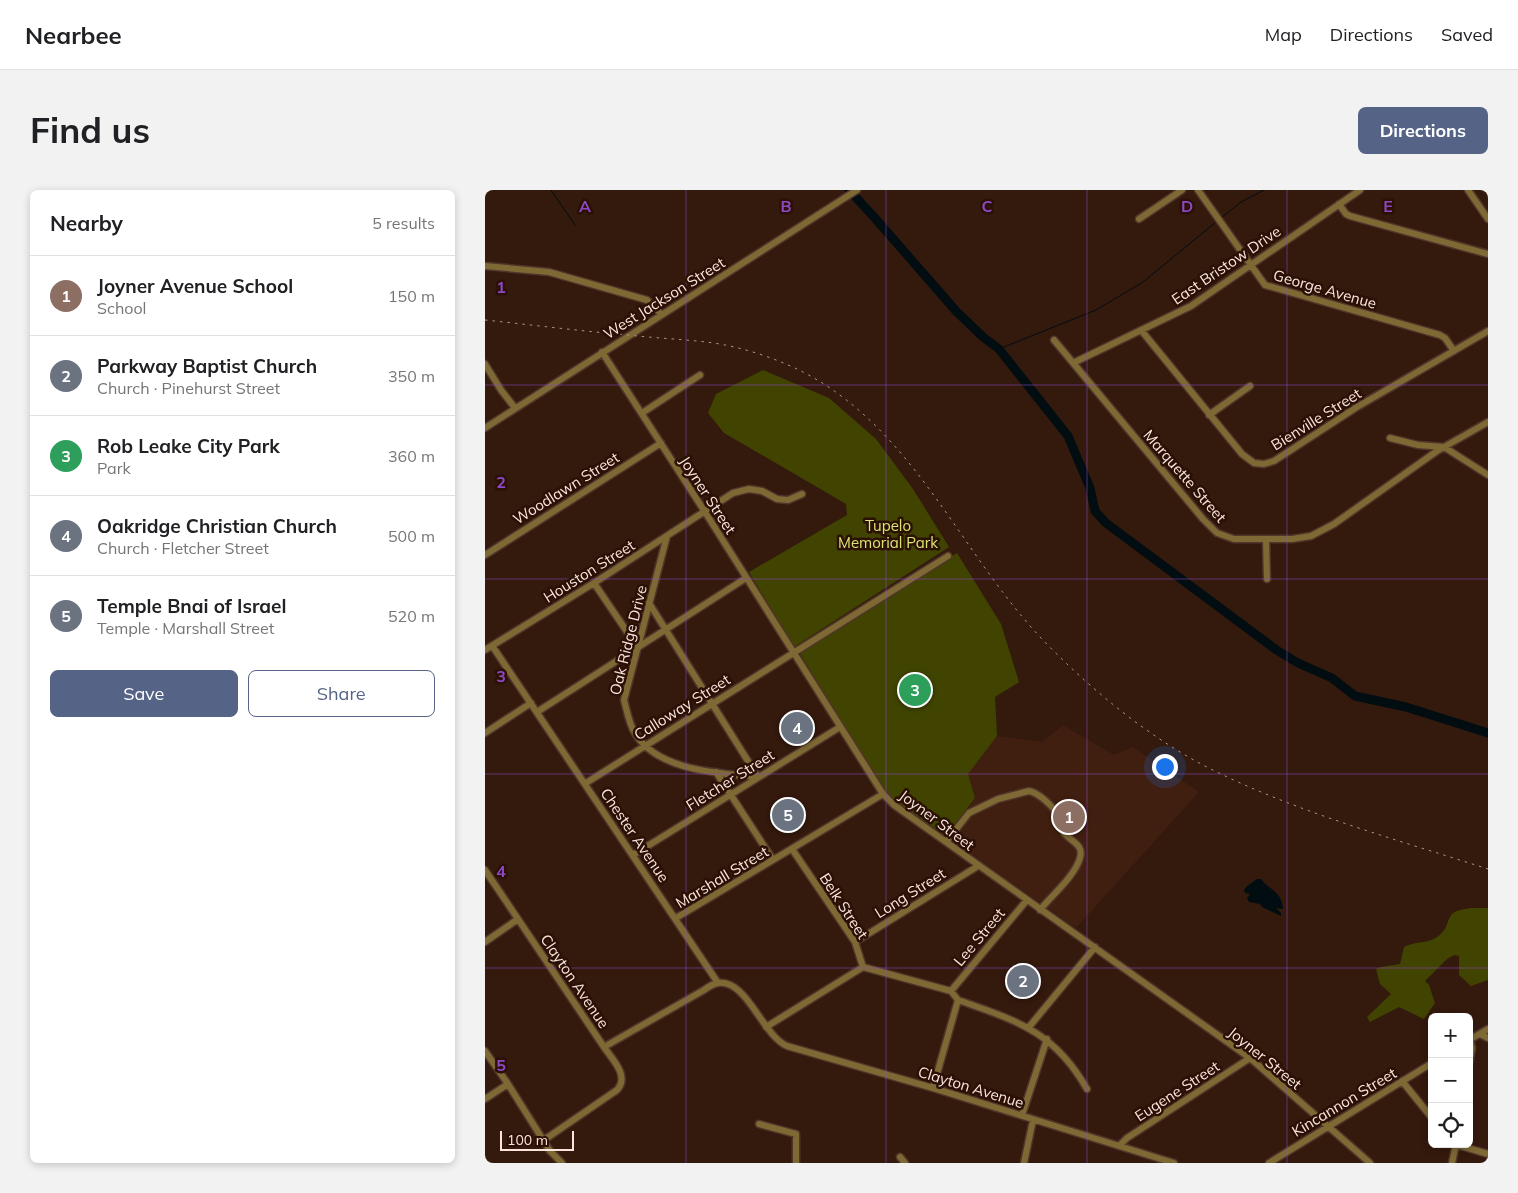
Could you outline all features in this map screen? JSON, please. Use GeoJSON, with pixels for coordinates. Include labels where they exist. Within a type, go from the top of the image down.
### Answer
{"type":"FeatureCollection","features":[{"type":"Feature","properties":{"kind":"street","name":"West Jackson Street"},"geometry":{"type":"LineString","coordinates":[[485,428],[857,190]]}},
{"type":"Feature","properties":{"kind":"street"},"geometry":{"type":"LineString","coordinates":[[1139,219],[1181,190]]}},
{"type":"Feature","properties":{"kind":"street","name":"George Avenue"},"geometry":{"type":"LineString","coordinates":[[1198,190],[1265,285],[1440,335],[1445,338],[1454,351]]}},
{"type":"Feature","properties":{"kind":"street","name":"East Bristow Drive"},"geometry":{"type":"LineString","coordinates":[[1073,363],[1187,309],[1360,190]]}},
{"type":"Feature","properties":{"kind":"street"},"geometry":{"type":"LineString","coordinates":[[1469,190],[1488,219]]}},
{"type":"Feature","properties":{"kind":"street"},"geometry":{"type":"LineString","coordinates":[[1339,204],[1346,214],[1350,216],[1488,254]]}},
{"type":"Feature","properties":{"kind":"street"},"geometry":{"type":"LineString","coordinates":[[485,266],[549,272],[647,300],[661,314]]}},
{"type":"Feature","properties":{"kind":"street","name":"Bienville Street"},"geometry":{"type":"LineString","coordinates":[[1141,330],[1245,458],[1259,464],[1269,463],[1287,453],[1357,407],[1488,331]]}},
{"type":"Feature","properties":{"kind":"street","name":"Marquette Street"},"geometry":{"type":"LineString","coordinates":[[1054,340],[1212,529],[1234,539],[1300,538],[1323,531],[1444,447],[1488,422]]}},
{"type":"Feature","properties":{"kind":"street","name":"Joyner Street"},"geometry":{"type":"LineString","coordinates":[[602,352],[883,794],[894,805],[978,866],[1250,1058],[1370,1163]]}},
{"type":"Feature","properties":{"kind":"street"},"geometry":{"type":"LineString","coordinates":[[485,364],[515,408]]}},
{"type":"Feature","properties":{"kind":"street"},"geometry":{"type":"LineString","coordinates":[[642,413],[700,375]]}},
{"type":"Feature","properties":{"kind":"street"},"geometry":{"type":"LineString","coordinates":[[1209,415],[1250,386]]}},
{"type":"Feature","properties":{"kind":"street"},"geometry":{"type":"LineString","coordinates":[[1390,438],[1418,445],[1444,447],[1488,476]]}},
{"type":"Feature","properties":{"kind":"street","name":"Woodlawn Street"},"geometry":{"type":"LineString","coordinates":[[485,555],[661,443]]}},
{"type":"Feature","properties":{"kind":"street","name":"Houston Street"},"geometry":{"type":"LineString","coordinates":[[485,650],[493,647],[733,493],[749,488],[762,491],[777,499],[788,500],[802,494]]}},
{"type":"Feature","properties":{"kind":"street","name":"Oak Ridge Drive"},"geometry":{"type":"LineString","coordinates":[[667,536],[625,700],[635,733],[645,746],[659,756],[678,765],[758,777]]}},
{"type":"Feature","properties":{"kind":"street"},"geometry":{"type":"LineString","coordinates":[[1266,540],[1267,579]]}},
{"type":"Feature","properties":{"kind":"street","name":"Calloway Street"},"geometry":{"type":"LineString","coordinates":[[586,783],[948,556]]}},
{"type":"Feature","properties":{"kind":"street"},"geometry":{"type":"LineString","coordinates":[[537,712],[746,578]]}},
{"type":"Feature","properties":{"kind":"street"},"geometry":{"type":"LineString","coordinates":[[594,583],[638,648]]}},
{"type":"Feature","properties":{"kind":"street"},"geometry":{"type":"LineString","coordinates":[[649,603],[758,777]]}},
{"type":"Feature","properties":{"kind":"street","name":"Chester Avenue"},"geometry":{"type":"LineString","coordinates":[[493,647],[586,783],[718,983]]}},
{"type":"Feature","properties":{"kind":"street"},"geometry":{"type":"LineString","coordinates":[[485,733],[531,703]]}},
{"type":"Feature","properties":{"kind":"street","name":"Fletcher Street"},"geometry":{"type":"LineString","coordinates":[[633,855],[840,727]]}},
{"type":"Feature","properties":{"kind":"street"},"geometry":{"type":"LineString","coordinates":[[716,772],[773,860]]}},
{"type":"Feature","properties":{"kind":"street"},"geometry":{"type":"LineString","coordinates":[[946,842],[969,813],[998,799],[1029,791],[1035,792],[1055,810],[1065,833],[1079,845],[1081,850],[1079,862],[1057,893],[1040,910]]}},
{"type":"Feature","properties":{"kind":"street","name":"Marshall Street"},"geometry":{"type":"LineString","coordinates":[[676,918],[883,794]]}},
{"type":"Feature","properties":{"kind":"street","name":"Belk Street"},"geometry":{"type":"LineString","coordinates":[[792,849],[855,942],[863,967]]}},
{"type":"Feature","properties":{"kind":"street","name":"Long Street"},"geometry":{"type":"LineString","coordinates":[[855,942],[978,866]]}},
{"type":"Feature","properties":{"kind":"street","name":"Clayton Avenue"},"geometry":{"type":"LineString","coordinates":[[485,870],[604,1047],[718,983]]}},
{"type":"Feature","properties":{"kind":"street","name":"Lee Street"},"geometry":{"type":"LineString","coordinates":[[951,992],[1027,900]]}},
{"type":"Feature","properties":{"kind":"street"},"geometry":{"type":"LineString","coordinates":[[485,942],[518,919]]}},
{"type":"Feature","properties":{"kind":"street"},"geometry":{"type":"LineString","coordinates":[[1029,1027],[1095,947]]}},
{"type":"Feature","properties":{"kind":"street"},"geometry":{"type":"LineString","coordinates":[[718,983],[727,984],[738,989],[766,1027],[863,967],[951,992],[959,1000],[1029,1027],[1047,1039],[1075,1070],[1087,1089]]}},
{"type":"Feature","properties":{"kind":"street"},"geometry":{"type":"LineString","coordinates":[[933,1088],[959,1000]]}},
{"type":"Feature","properties":{"kind":"street","name":"Clayton Avenue"},"geometry":{"type":"LineString","coordinates":[[766,1027],[777,1040],[793,1048],[933,1088],[1174,1163]]}},
{"type":"Feature","properties":{"kind":"street"},"geometry":{"type":"LineString","coordinates":[[1473,1038],[1488,1029]]}},
{"type":"Feature","properties":{"kind":"street"},"geometry":{"type":"LineString","coordinates":[[1480,1034],[1488,1038]]}},
{"type":"Feature","properties":{"kind":"street"},"geometry":{"type":"LineString","coordinates":[[1022,1115],[1047,1039]]}},
{"type":"Feature","properties":{"kind":"street"},"geometry":{"type":"LineString","coordinates":[[544,1140],[620,1088],[623,1081],[621,1073],[604,1047]]}},
{"type":"Feature","properties":{"kind":"street"},"geometry":{"type":"LineString","coordinates":[[485,1051],[553,1154],[562,1163]]}},
{"type":"Feature","properties":{"kind":"street","name":"Eugene Street"},"geometry":{"type":"LineString","coordinates":[[1119,1146],[1127,1138],[1250,1058]]}},
{"type":"Feature","properties":{"kind":"street","name":"Kincannon Street"},"geometry":{"type":"LineString","coordinates":[[1269,1163],[1428,1065]]}},
{"type":"Feature","properties":{"kind":"street"},"geometry":{"type":"LineString","coordinates":[[1402,1081],[1428,1113]]}},
{"type":"Feature","properties":{"kind":"street"},"geometry":{"type":"LineString","coordinates":[[485,1099],[508,1084]]}},
{"type":"Feature","properties":{"kind":"street"},"geometry":{"type":"LineString","coordinates":[[1023,1163],[1033,1120]]}},
{"type":"Feature","properties":{"kind":"street"},"geometry":{"type":"LineString","coordinates":[[759,1124],[796,1134],[796,1163]]}},
{"type":"Feature","properties":{"kind":"street"},"geometry":{"type":"LineString","coordinates":[[1452,1163],[1454,1148]]}},
{"type":"Feature","properties":{"kind":"street"},"geometry":{"type":"LineString","coordinates":[[1466,1148],[1488,1154]]}},
{"type":"Feature","properties":{"kind":"street"},"geometry":{"type":"LineString","coordinates":[[901,1157],[905,1163]]}},
{"type":"Feature","properties":{"kind":"shaded area"},"geometry":{"type":"Polygon","coordinates":[[[1063,725],[1114,755],[1133,747],[1199,792],[1076,928],[946,836],[975,798],[967,774],[997,736],[1042,742],[1063,725]]]}},
{"type":"Feature","properties":{"kind":"shaded area"},"geometry":{"type":"Polygon","coordinates":[[[1257,879],[1261,879],[1278,894],[1283,909],[1276,908],[1281,913],[1281,916],[1262,907],[1260,904],[1249,902],[1247,898],[1250,894],[1245,893],[1244,890],[1257,879]]]}},
{"type":"Feature","properties":{"kind":"green space","name":"Tupelo Memorial Park"},"geometry":{"type":"Polygon","coordinates":[[[763,370],[829,398],[876,439],[913,489],[949,547],[794,647],[749,572],[847,515],[846,504],[724,433],[708,413],[716,394],[763,370]]]}},
{"type":"Feature","properties":{"kind":"green space"},"geometry":{"type":"Polygon","coordinates":[[[957,553],[1001,624],[1019,682],[995,697],[997,736],[968,774],[975,798],[946,836],[898,803],[884,790],[799,652],[957,553]]]}},
{"type":"Feature","properties":{"kind":"green space"},"geometry":{"type":"Polygon","coordinates":[[[1471,908],[1488,908],[1488,980],[1471,986],[1459,975],[1459,956],[1454,955],[1447,959],[1425,981],[1429,985],[1435,1003],[1424,1019],[1399,1007],[1370,1022],[1367,1017],[1391,994],[1380,984],[1376,969],[1400,964],[1404,947],[1429,941],[1437,937],[1444,931],[1452,914],[1471,908]]]}},
{"type":"Feature","properties":{"kind":"waterway"},"geometry":{"type":"LineString","coordinates":[[551,190],[575,225]]}},
{"type":"Feature","properties":{"kind":"waterway"},"geometry":{"type":"LineString","coordinates":[[849,190],[956,311],[983,337],[999,349],[1068,436],[1090,488],[1095,511],[1106,523],[1278,651],[1298,663],[1332,678],[1355,696],[1406,707],[1488,733]]}},
{"type":"Feature","properties":{"kind":"waterway"},"geometry":{"type":"LineString","coordinates":[[1221,218],[1241,202],[1264,190]]}},
{"type":"Feature","properties":{"kind":"waterway"},"geometry":{"type":"LineString","coordinates":[[999,349],[1096,310],[1143,282],[1216,222]]}},
{"type":"Feature","properties":{"kind":"railway"},"geometry":{"type":"LineString","coordinates":[[485,320],[719,344],[747,350],[802,371],[850,403],[882,432],[910,464],[1013,605],[1041,638],[1096,691],[1137,723],[1201,764],[1270,796],[1379,835],[1488,869]]}},
{"type":"Feature","properties":{"kind":"place","name":"Rob Leake City Park"},"geometry":{"type":"Point","coordinates":[915,690]}},
{"type":"Feature","properties":{"kind":"place","name":"Oakridge Christian Church"},"geometry":{"type":"Point","coordinates":[797,728]}},
{"type":"Feature","properties":{"kind":"place","name":"Temple Bnai of Israel"},"geometry":{"type":"Point","coordinates":[788,815]}},
{"type":"Feature","properties":{"kind":"place","name":"Joyner Avenue School"},"geometry":{"type":"Point","coordinates":[1069,817]}},
{"type":"Feature","properties":{"kind":"place","name":"Parkway Baptist Church"},"geometry":{"type":"Point","coordinates":[1023,981]}}]}
